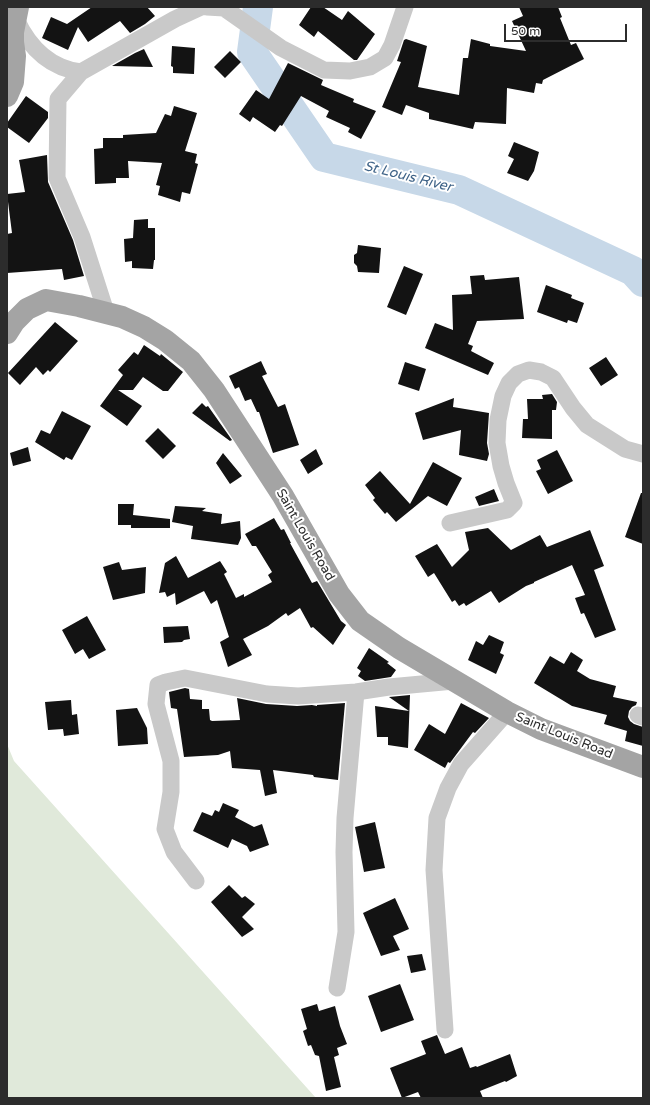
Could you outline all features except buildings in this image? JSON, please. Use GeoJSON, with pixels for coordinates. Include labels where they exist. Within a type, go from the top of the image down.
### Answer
{"type":"FeatureCollection","features":[{"type":"Feature","properties":{"kind":"main road"},"geometry":{"type":"LineString","coordinates":[[7,96],[13,82],[15,56],[13,42],[17,13]]}},
{"type":"Feature","properties":{"kind":"main road","name":"Saint Louis Road"},"geometry":{"type":"LineString","coordinates":[[7,333],[14,322],[27,308],[46,300],[106,312],[122,317],[144,327],[165,340],[191,361],[214,390],[283,496],[339,594],[360,621],[399,648],[507,712],[541,729],[643,767]]}},
{"type":"Feature","properties":{"kind":"street"},"geometry":{"type":"LineString","coordinates":[[106,312],[82,237],[57,178],[58,99],[81,72],[175,19],[202,7]]}},
{"type":"Feature","properties":{"kind":"street"},"geometry":{"type":"LineString","coordinates":[[207,7],[224,8],[281,48],[324,70],[350,71],[370,67],[385,58],[392,45],[405,7]]}},
{"type":"Feature","properties":{"kind":"street"},"geometry":{"type":"LineString","coordinates":[[17,13],[23,34],[40,54],[69,71],[81,72]]}},
{"type":"Feature","properties":{"kind":"street"},"geometry":{"type":"LineString","coordinates":[[450,523],[506,510],[514,503],[501,466],[497,443],[498,420],[503,396],[509,383],[518,374],[529,370],[541,372],[553,378],[573,408],[587,425],[625,449],[643,454]]}},
{"type":"Feature","properties":{"kind":"street"},"geometry":{"type":"LineString","coordinates":[[196,881],[174,852],[165,829],[171,792],[171,761],[156,704],[158,685],[186,678],[266,694],[298,696],[356,692],[389,687],[454,681]]}},
{"type":"Feature","properties":{"kind":"street"},"geometry":{"type":"LineString","coordinates":[[337,988],[346,932],[344,852],[345,818],[356,692]]}},
{"type":"Feature","properties":{"kind":"street"},"geometry":{"type":"LineString","coordinates":[[445,1030],[434,870],[437,818],[448,788],[461,764],[507,712]]}},
{"type":"Feature","properties":{"kind":"green space"},"geometry":{"type":"Polygon","coordinates":[[[7,744],[14,761],[316,1098],[7,1098],[7,744]]]}},
{"type":"Feature","properties":{"kind":"waterway","name":"St Louis River"},"geometry":{"type":"LineString","coordinates":[[258,7],[252,52],[324,157],[459,190],[633,271],[643,282]]}}]}
